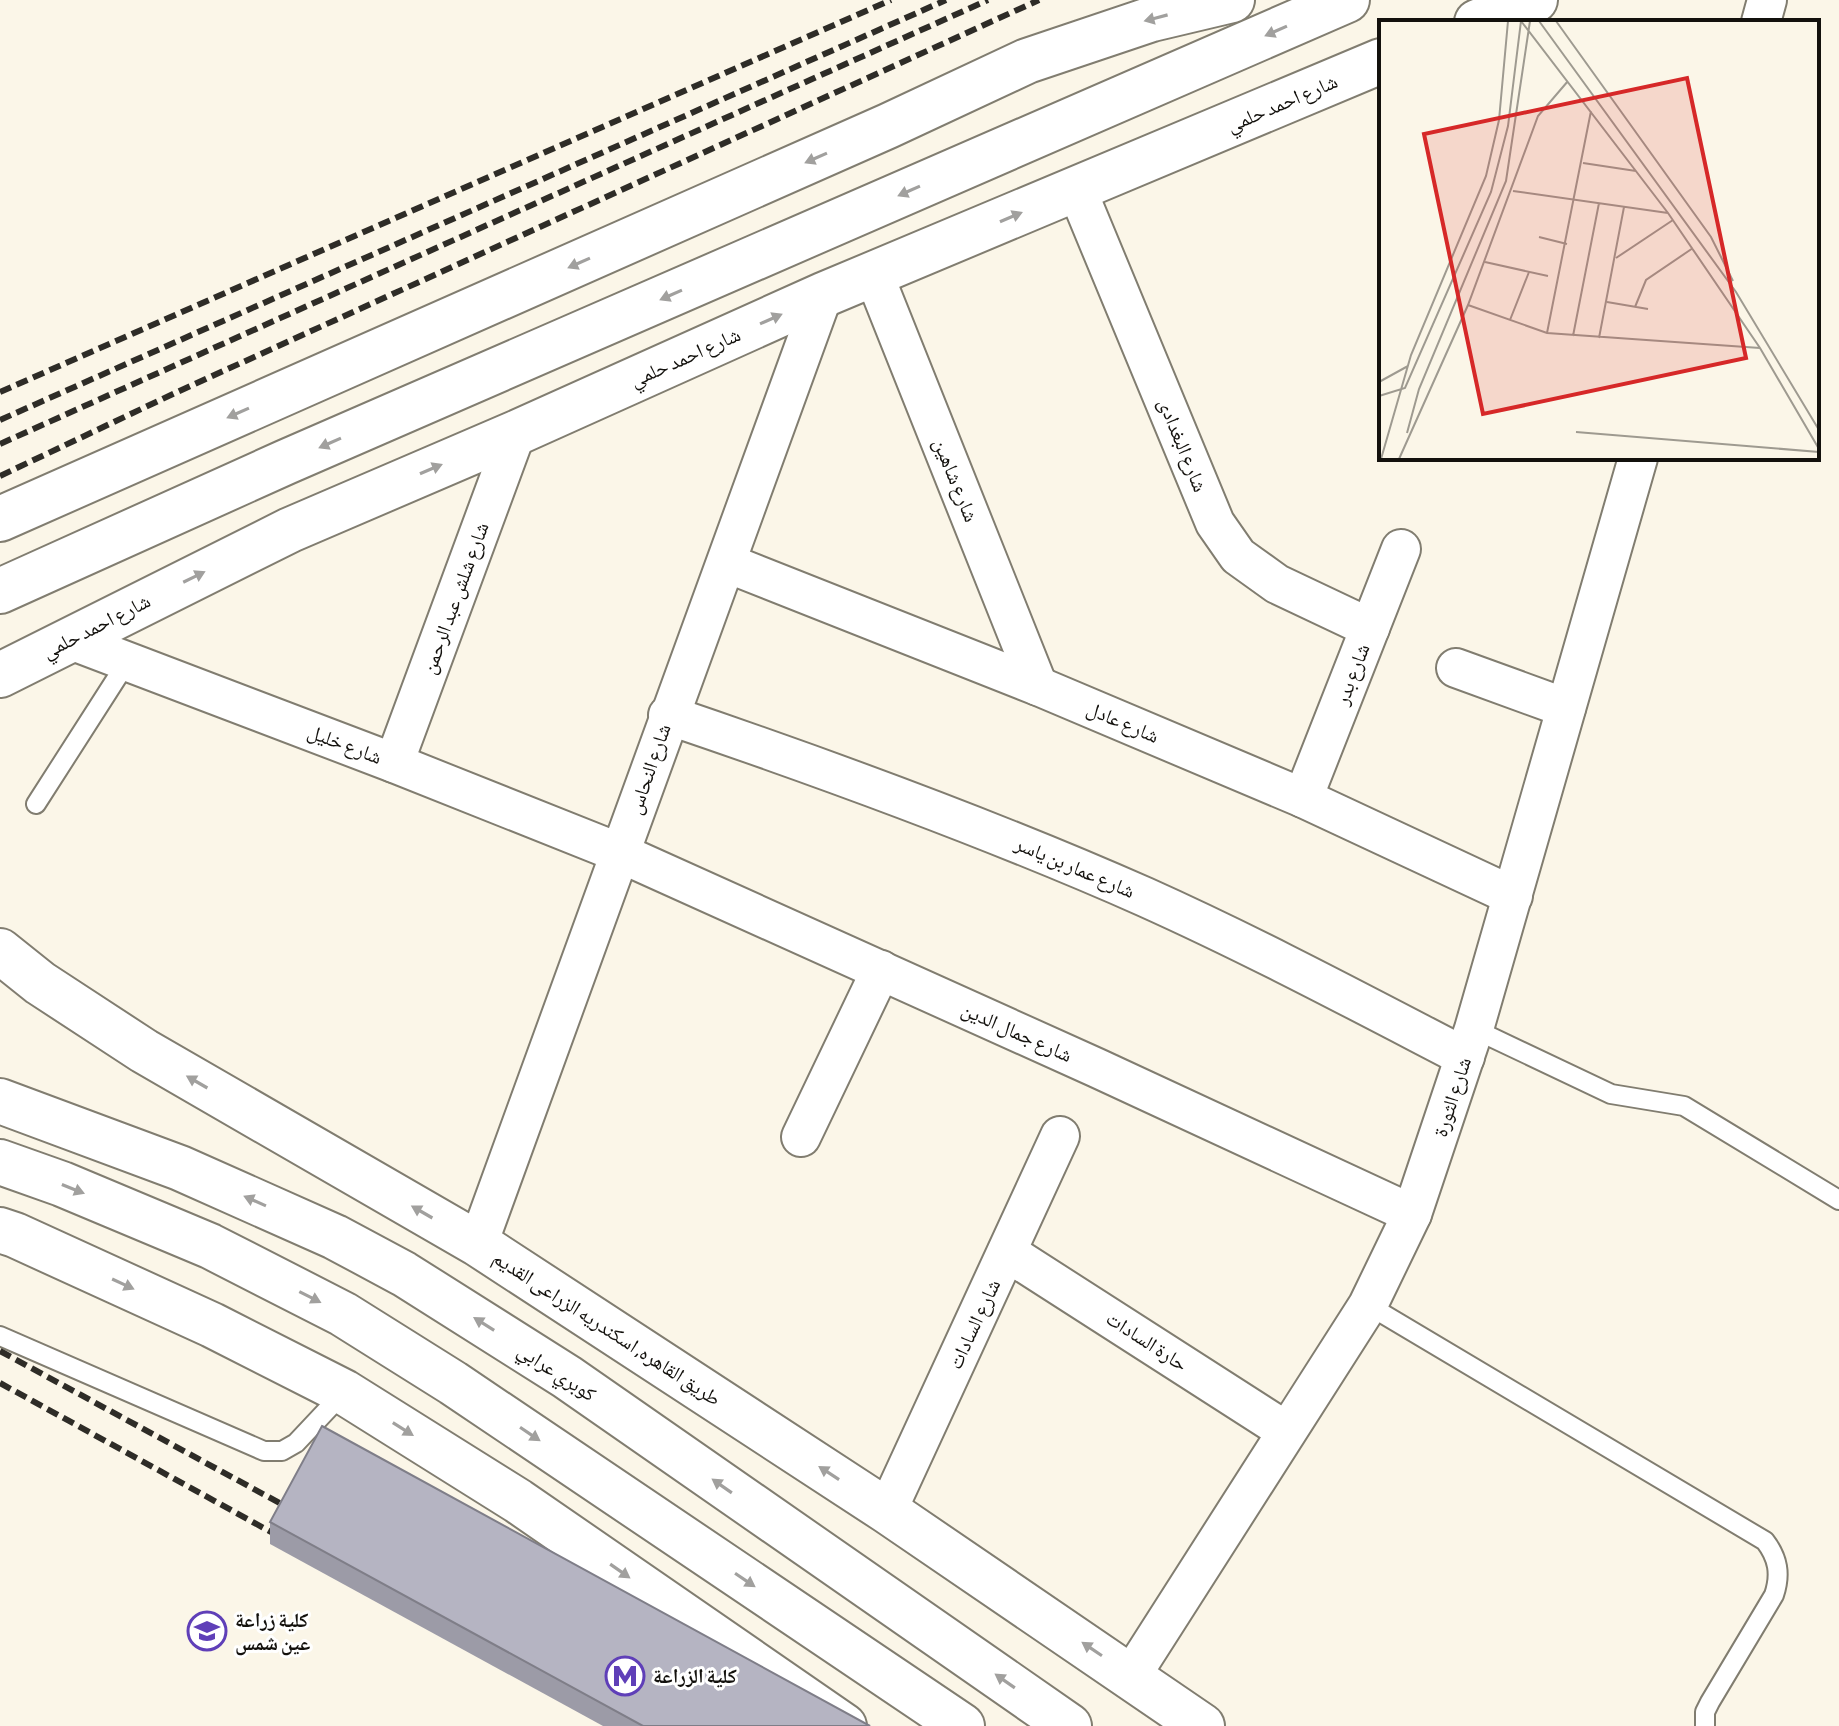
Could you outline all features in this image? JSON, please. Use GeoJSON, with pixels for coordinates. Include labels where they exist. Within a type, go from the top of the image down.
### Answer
{"type":"FeatureCollection","features":[{"type":"Feature","properties":{"kind":"main road"},"geometry":{"type":"LineString","coordinates":[[0,519],[888,126],[1027,61],[1152,19],[1232,0]]}},
{"type":"Feature","properties":{"kind":"main road"},"geometry":{"type":"LineString","coordinates":[[0,591],[301,456],[1347,0]]}},
{"type":"Feature","properties":{"kind":"main road"},"geometry":{"type":"LineString","coordinates":[[1489,20],[1535,0]]}},
{"type":"Feature","properties":{"kind":"main road","name":"شارع احمد حلمي"},"geometry":{"type":"LineString","coordinates":[[0,675],[290,530],[516,433],[823,295],[1379,62]]}},
{"type":"Feature","properties":{"kind":"main road","name":"طريق القاهره, اسكندريه الزراعى القديم"},"geometry":{"type":"LineString","coordinates":[[0,951],[40,983],[144,1051],[478,1244],[887,1511],[1202,1726]]}},
{"type":"Feature","properties":{"kind":"main road","name":"كوبري عرابي"},"geometry":{"type":"LineString","coordinates":[[0,1101],[180,1168],[335,1237],[404,1274],[567,1377],[1069,1726]]}},
{"type":"Feature","properties":{"kind":"main road"},"geometry":{"type":"LineString","coordinates":[[0,1162],[62,1184],[210,1246],[343,1314],[453,1383],[962,1726]]}},
{"type":"Feature","properties":{"kind":"main road"},"geometry":{"type":"LineString","coordinates":[[0,1230],[212,1325],[344,1392],[518,1501],[844,1726]]}},
{"type":"Feature","properties":{"kind":"street"},"geometry":{"type":"LineString","coordinates":[[1762,20],[1767,0]]}},
{"type":"Feature","properties":{"kind":"street","name":"شارع البغدادى"},"geometry":{"type":"LineString","coordinates":[[1077,190],[1215,523],[1238,556],[1277,584],[1370,628]]}},
{"type":"Feature","properties":{"kind":"street","name":"شارع شاهين"},"geometry":{"type":"LineString","coordinates":[[874,275],[1038,686]]}},
{"type":"Feature","properties":{"kind":"street","name":"شارع النحاس"},"geometry":{"type":"LineString","coordinates":[[478,1244],[823,295]]}},
{"type":"Feature","properties":{"kind":"street","name":"شارع شلش عبد الرحمن"},"geometry":{"type":"LineString","coordinates":[[394,763],[516,433]]}},
{"type":"Feature","properties":{"kind":"street","name":"شارع الثورة"},"geometry":{"type":"LineString","coordinates":[[1131,1676],[1368,1305],[1412,1214],[1470,1043],[1637,460]]}},
{"type":"Feature","properties":{"kind":"street","name":"شارع بدر"},"geometry":{"type":"LineString","coordinates":[[1303,798],[1401,549]]}},
{"type":"Feature","properties":{"kind":"street","name":"شارع عادل"},"geometry":{"type":"LineString","coordinates":[[727,563],[1038,686],[1303,798],[1513,896]]}},
{"type":"Feature","properties":{"kind":"street","name":"شارع خليل"},"geometry":{"type":"LineString","coordinates":[[68,639],[620,853]]}},
{"type":"Feature","properties":{"kind":"street"},"geometry":{"type":"LineString","coordinates":[[1456,668],[1566,708]]}},
{"type":"Feature","properties":{"kind":"street","name":"شارع عمار بن ياسر"},"geometry":{"type":"LineString","coordinates":[[668,715],[830,770],[1018,843],[1146,898],[1300,972],[1470,1043]]}},
{"type":"Feature","properties":{"kind":"street","name":"شارع جمال الدين"},"geometry":{"type":"LineString","coordinates":[[620,853],[1412,1214]]}},
{"type":"Feature","properties":{"kind":"street"},"geometry":{"type":"LineString","coordinates":[[801,1137],[881,970]]}},
{"type":"Feature","properties":{"kind":"street","name":"شارع السادات"},"geometry":{"type":"LineString","coordinates":[[887,1511],[1060,1136]]}},
{"type":"Feature","properties":{"kind":"street","name":"حارة السادات"},"geometry":{"type":"LineString","coordinates":[[1007,1252],[1286,1431]]}},
{"type":"Feature","properties":{"kind":"lane"},"geometry":{"type":"LineString","coordinates":[[36,804],[127,662]]}},
{"type":"Feature","properties":{"kind":"lane"},"geometry":{"type":"LineString","coordinates":[[1470,1043],[1611,1094],[1684,1106],[1839,1200]]}},
{"type":"Feature","properties":{"kind":"lane"},"geometry":{"type":"LineString","coordinates":[[1368,1305],[1765,1541],[1776,1561],[1778,1584],[1710,1702],[1705,1712],[1705,1726]]}},
{"type":"Feature","properties":{"kind":"lane"},"geometry":{"type":"LineString","coordinates":[[0,1336],[264,1451],[282,1451],[296,1443],[344,1392]]}},
{"type":"Feature","properties":{"kind":"building","name":"كلية الزراعة"},"geometry":{"type":"Polygon","coordinates":[[[322,1426],[870,1726],[643,1726],[270,1522],[322,1426]]]}},
{"type":"Feature","properties":{"kind":"railway"},"geometry":{"type":"LineString","coordinates":[[0,392],[891,0]]}},
{"type":"Feature","properties":{"kind":"railway"},"geometry":{"type":"LineString","coordinates":[[0,420],[946,0]]}},
{"type":"Feature","properties":{"kind":"railway"},"geometry":{"type":"LineString","coordinates":[[0,444],[988,0]]}},
{"type":"Feature","properties":{"kind":"railway"},"geometry":{"type":"LineString","coordinates":[[0,476],[175,393],[1039,0]]}},
{"type":"Feature","properties":{"kind":"railway"},"geometry":{"type":"LineString","coordinates":[[0,1351],[298,1513]]}},
{"type":"Feature","properties":{"kind":"railway"},"geometry":{"type":"LineString","coordinates":[[0,1383],[291,1543]]}},
{"type":"Feature","properties":{"kind":"place","name":"كلية زراعة عين شمس"},"geometry":{"type":"Point","coordinates":[207,1631]}},
{"type":"Feature","properties":{"kind":"place","name":"كلية الزراعة"},"geometry":{"type":"Point","coordinates":[625,1676]}}]}
